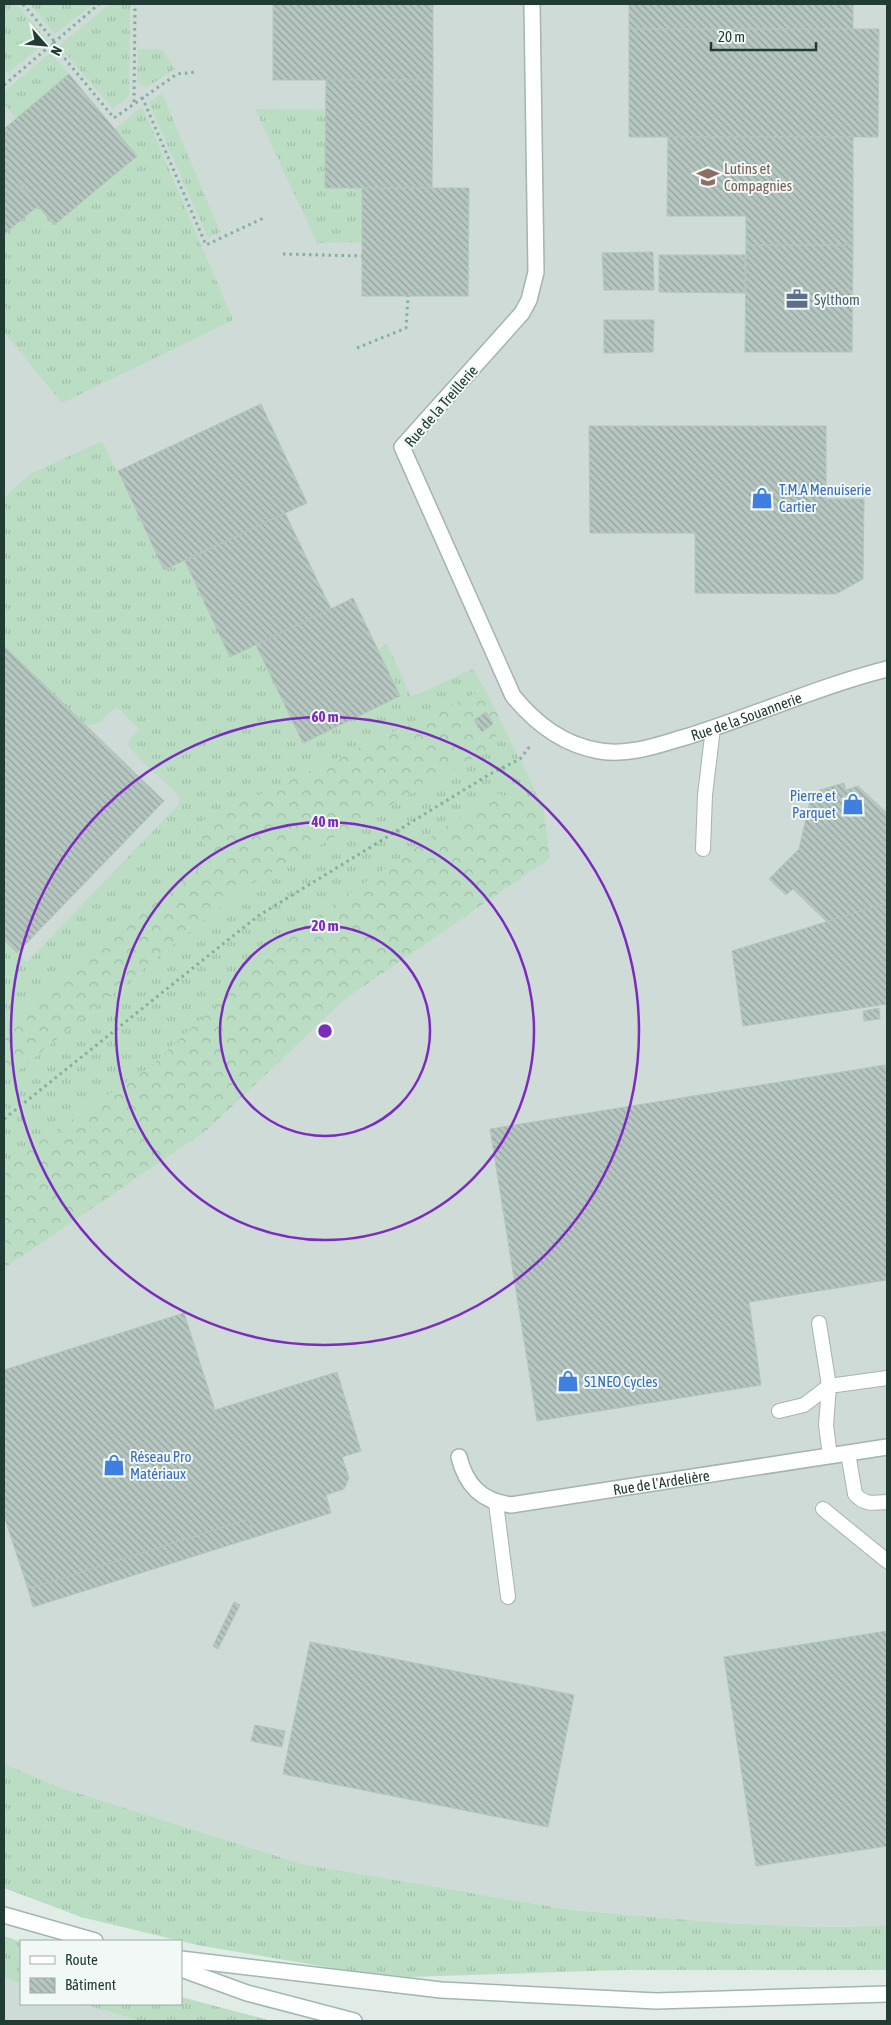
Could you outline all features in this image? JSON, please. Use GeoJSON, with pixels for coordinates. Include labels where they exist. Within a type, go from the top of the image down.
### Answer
{"type":"FeatureCollection","features":[{"type":"Feature","properties":{"kind":"street","name":"Rue de la Treillerie"},"geometry":{"type":"LineString","coordinates":[[532,4],[536,272],[534,286],[529,300],[518,318],[402,447],[513,696],[529,715],[547,731],[583,747],[602,751]]}},
{"type":"Feature","properties":{"kind":"street","name":"Rue de la Souannerie"},"geometry":{"type":"LineString","coordinates":[[602,751],[641,750],[713,728],[854,677],[887,669]]}},
{"type":"Feature","properties":{"kind":"street","name":"Rue de l'Ardelière"},"geometry":{"type":"LineString","coordinates":[[496,1503],[511,1504],[887,1447]]}},
{"type":"Feature","properties":{"kind":"street"},"geometry":{"type":"LineString","coordinates":[[459,1456],[464,1475],[472,1487],[483,1497],[496,1503]]}},
{"type":"Feature","properties":{"kind":"street"},"geometry":{"type":"LineString","coordinates":[[4,1915],[92,1940]]}},
{"type":"Feature","properties":{"kind":"street"},"geometry":{"type":"LineString","coordinates":[[182,1959],[441,1990],[656,2001],[887,1994]]}},
{"type":"Feature","properties":{"kind":"street"},"geometry":{"type":"LineString","coordinates":[[182,1969],[247,1993],[354,2021]]}},
{"type":"Feature","properties":{"kind":"lane"},"geometry":{"type":"LineString","coordinates":[[703,848],[705,795],[713,728]]}},
{"type":"Feature","properties":{"kind":"lane"},"geometry":{"type":"LineString","coordinates":[[819,1323],[829,1386],[826,1425],[830,1456]]}},
{"type":"Feature","properties":{"kind":"lane"},"geometry":{"type":"LineString","coordinates":[[780,1411],[804,1405],[829,1386],[887,1378]]}},
{"type":"Feature","properties":{"kind":"lane"},"geometry":{"type":"LineString","coordinates":[[848,1453],[855,1494],[865,1502],[887,1502]]}},
{"type":"Feature","properties":{"kind":"lane"},"geometry":{"type":"LineString","coordinates":[[496,1503],[508,1597]]}},
{"type":"Feature","properties":{"kind":"lane"},"geometry":{"type":"LineString","coordinates":[[823,1509],[887,1561]]}},
{"type":"Feature","properties":{"kind":"path"},"geometry":{"type":"LineString","coordinates":[[23,4],[114,118],[134,102],[177,74],[197,72]]}},
{"type":"Feature","properties":{"kind":"path"},"geometry":{"type":"LineString","coordinates":[[4,84],[99,4]]}},
{"type":"Feature","properties":{"kind":"path"},"geometry":{"type":"LineString","coordinates":[[134,4],[134,102]]}},
{"type":"Feature","properties":{"kind":"path"},"geometry":{"type":"LineString","coordinates":[[142,97],[206,245],[266,217]]}},
{"type":"Feature","properties":{"kind":"path"},"geometry":{"type":"LineString","coordinates":[[283,254],[362,256]]}},
{"type":"Feature","properties":{"kind":"path"},"geometry":{"type":"LineString","coordinates":[[357,348],[406,328],[408,296]]}},
{"type":"Feature","properties":{"kind":"path"},"geometry":{"type":"LineString","coordinates":[[4,1119],[258,916],[490,774],[520,759],[530,746]]}},
{"type":"Feature","properties":{"kind":"shaded area"},"geometry":{"type":"Polygon","coordinates":[[[4,4],[887,4],[887,1926],[819,1927],[725,1923],[572,1910],[302,1864],[62,1788],[4,1764],[4,4]]]}},
{"type":"Feature","properties":{"kind":"shaded area"},"geometry":{"type":"Polygon","coordinates":[[[4,1977],[20,1984],[20,2005],[85,2005],[140,2021],[4,2021],[4,1977]]]}},
{"type":"Feature","properties":{"kind":"green space"},"geometry":{"type":"Polygon","coordinates":[[[4,4],[16,4],[48,41],[8,73],[4,68],[4,4]]]}},
{"type":"Feature","properties":{"kind":"green space"},"geometry":{"type":"Polygon","coordinates":[[[30,4],[93,4],[55,34],[30,4]]]}},
{"type":"Feature","properties":{"kind":"green space"},"geometry":{"type":"Polygon","coordinates":[[[110,4],[130,4],[129,96],[113,109],[59,46],[110,4]]]}},
{"type":"Feature","properties":{"kind":"green space"},"geometry":{"type":"Polygon","coordinates":[[[138,49],[162,50],[175,69],[147,87],[137,82],[138,49]]]}},
{"type":"Feature","properties":{"kind":"green space"},"geometry":{"type":"Polygon","coordinates":[[[50,53],[69,74],[16,119],[4,103],[4,92],[50,53]]]}},
{"type":"Feature","properties":{"kind":"green space"},"geometry":{"type":"Polygon","coordinates":[[[162,93],[220,232],[208,238],[149,103],[162,93]]]}},
{"type":"Feature","properties":{"kind":"green space"},"geometry":{"type":"Polygon","coordinates":[[[142,106],[233,320],[62,403],[4,332],[4,234],[38,206],[54,225],[137,156],[114,130],[142,106]]]}},
{"type":"Feature","properties":{"kind":"green space"},"geometry":{"type":"Polygon","coordinates":[[[255,109],[325,110],[325,187],[362,188],[362,242],[317,243],[255,109]]]}},
{"type":"Feature","properties":{"kind":"green space"},"geometry":{"type":"Polygon","coordinates":[[[102,441],[164,570],[185,561],[230,656],[256,645],[303,742],[400,696],[378,649],[387,644],[411,697],[473,669],[485,689],[196,824],[212,860],[146,909],[4,1027],[4,940],[27,962],[180,803],[177,793],[143,763],[128,745],[130,739],[139,729],[117,707],[98,723],[86,726],[4,646],[4,498],[30,474],[102,441]]]}},
{"type":"Feature","properties":{"kind":"green space"},"geometry":{"type":"Polygon","coordinates":[[[485,689],[502,724],[491,748],[241,890],[4,1082],[4,1027],[146,909],[211,860],[196,824],[485,689]]]}},
{"type":"Feature","properties":{"kind":"green space"},"geometry":{"type":"Polygon","coordinates":[[[502,724],[543,806],[494,793],[297,930],[151,1066],[4,1165],[4,1082],[241,890],[491,748],[502,724]]]}},
{"type":"Feature","properties":{"kind":"green space"},"geometry":{"type":"Polygon","coordinates":[[[494,793],[543,806],[550,858],[345,999],[207,1130],[4,1268],[4,1165],[151,1066],[297,930],[494,793]]]}},
{"type":"Feature","properties":{"kind":"green space"},"geometry":{"type":"Polygon","coordinates":[[[4,1764],[62,1788],[302,1864],[572,1910],[725,1923],[819,1927],[887,1926],[887,1970],[624,1970],[409,1977],[338,1969],[197,1945],[81,1917],[4,1888],[4,1764]]]}},
{"type":"Feature","properties":{"kind":"green space"},"geometry":{"type":"Polygon","coordinates":[[[4,1936],[20,1942],[20,1984],[4,1977],[4,1936]]]}},
{"type":"Feature","properties":{"kind":"green space"},"geometry":{"type":"Polygon","coordinates":[[[182,1997],[272,2021],[140,2021],[85,2005],[182,2005],[182,1997]]]}},
{"type":"Feature","properties":{"kind":"building"},"geometry":{"type":"Polygon","coordinates":[[[273,4],[433,4],[433,80],[273,80],[273,4]]]}},
{"type":"Feature","properties":{"kind":"building"},"geometry":{"type":"Polygon","coordinates":[[[629,4],[853,4],[853,29],[629,29],[629,4]]]}},
{"type":"Feature","properties":{"kind":"building"},"geometry":{"type":"Polygon","coordinates":[[[629,29],[879,29],[878,137],[629,137],[629,29]]]}},
{"type":"Feature","properties":{"kind":"building"},"geometry":{"type":"Polygon","coordinates":[[[69,74],[137,156],[54,225],[4,165],[4,129],[69,74]]]}},
{"type":"Feature","properties":{"kind":"building"},"geometry":{"type":"Polygon","coordinates":[[[326,80],[433,80],[432,188],[325,188],[326,80]]]}},
{"type":"Feature","properties":{"kind":"building"},"geometry":{"type":"Polygon","coordinates":[[[668,137],[853,137],[853,245],[746,245],[746,216],[667,216],[668,137]]]}},
{"type":"Feature","properties":{"kind":"building"},"geometry":{"type":"Polygon","coordinates":[[[4,165],[38,206],[4,234],[4,165]]]}},
{"type":"Feature","properties":{"kind":"building"},"geometry":{"type":"Polygon","coordinates":[[[362,188],[469,188],[468,296],[362,296],[362,188]]]}},
{"type":"Feature","properties":{"kind":"building"},"geometry":{"type":"Polygon","coordinates":[[[746,245],[853,245],[852,352],[745,352],[746,245]]]}},
{"type":"Feature","properties":{"kind":"building"},"geometry":{"type":"Polygon","coordinates":[[[653,252],[654,290],[604,290],[602,253],[653,252]]]}},
{"type":"Feature","properties":{"kind":"building"},"geometry":{"type":"Polygon","coordinates":[[[659,255],[745,255],[745,293],[659,292],[659,255]]]}},
{"type":"Feature","properties":{"kind":"building"},"geometry":{"type":"Polygon","coordinates":[[[604,320],[654,320],[653,352],[604,353],[604,320]]]}},
{"type":"Feature","properties":{"kind":"building"},"geometry":{"type":"Polygon","coordinates":[[[261,404],[307,503],[164,570],[118,471],[261,404]]]}},
{"type":"Feature","properties":{"kind":"building"},"geometry":{"type":"Polygon","coordinates":[[[589,426],[826,426],[826,499],[864,499],[863,579],[836,594],[695,593],[695,533],[590,533],[589,426]]]}},
{"type":"Feature","properties":{"kind":"building"},"geometry":{"type":"Polygon","coordinates":[[[285,513],[331,609],[230,657],[185,561],[285,513]]]}},
{"type":"Feature","properties":{"kind":"building"},"geometry":{"type":"Polygon","coordinates":[[[353,598],[400,696],[303,743],[256,645],[353,598]]]}},
{"type":"Feature","properties":{"kind":"building"},"geometry":{"type":"Polygon","coordinates":[[[4,646],[164,801],[17,953],[4,940],[4,646]]]}},
{"type":"Feature","properties":{"kind":"building"},"geometry":{"type":"Polygon","coordinates":[[[486,712],[493,724],[482,732],[474,720],[486,712]]]}},
{"type":"Feature","properties":{"kind":"building"},"geometry":{"type":"Polygon","coordinates":[[[844,783],[846,790],[858,786],[887,813],[887,903],[827,922],[793,889],[786,895],[769,879],[799,849],[810,801],[822,797],[820,790],[844,783]]]}},
{"type":"Feature","properties":{"kind":"building"},"geometry":{"type":"Polygon","coordinates":[[[887,903],[887,1004],[743,1026],[732,951],[887,903]]]}},
{"type":"Feature","properties":{"kind":"building"},"geometry":{"type":"Polygon","coordinates":[[[879,1008],[880,1019],[864,1021],[863,1011],[879,1008]]]}},
{"type":"Feature","properties":{"kind":"building"},"geometry":{"type":"Polygon","coordinates":[[[885,1065],[887,1078],[887,1280],[749,1302],[761,1385],[537,1421],[490,1129],[885,1065]]]}},
{"type":"Feature","properties":{"kind":"building"},"geometry":{"type":"Polygon","coordinates":[[[184,1313],[215,1410],[337,1372],[361,1451],[342,1457],[349,1478],[344,1489],[326,1495],[331,1513],[255,1537],[249,1519],[28,1589],[4,1516],[4,1370],[184,1313]]]}},
{"type":"Feature","properties":{"kind":"building"},"geometry":{"type":"Polygon","coordinates":[[[249,1519],[255,1537],[33,1607],[28,1589],[249,1519]]]}},
{"type":"Feature","properties":{"kind":"building"},"geometry":{"type":"Polygon","coordinates":[[[234,1602],[240,1605],[218,1649],[213,1646],[234,1602]]]}},
{"type":"Feature","properties":{"kind":"building"},"geometry":{"type":"Polygon","coordinates":[[[887,1631],[887,1846],[756,1866],[724,1657],[887,1631]]]}},
{"type":"Feature","properties":{"kind":"building"},"geometry":{"type":"Polygon","coordinates":[[[310,1642],[574,1695],[548,1827],[283,1774],[310,1642]]]}},
{"type":"Feature","properties":{"kind":"building"},"geometry":{"type":"Polygon","coordinates":[[[255,1725],[285,1731],[282,1747],[251,1741],[255,1725]]]}},
{"type":"Feature","properties":{"kind":"place","name":"Lutins et Compagnies"},"geometry":{"type":"Point","coordinates":[708,177]}},
{"type":"Feature","properties":{"kind":"place","name":"Sylthom"},"geometry":{"type":"Point","coordinates":[797,299]}},
{"type":"Feature","properties":{"kind":"place","name":"T.M.A Menuiserie Cartier"},"geometry":{"type":"Point","coordinates":[762,498]}},
{"type":"Feature","properties":{"kind":"place","name":"Pierre et Parquet"},"geometry":{"type":"Point","coordinates":[853,804]}},
{"type":"Feature","properties":{"kind":"place","name":"S1NEO Cycles"},"geometry":{"type":"Point","coordinates":[568,1381]}},
{"type":"Feature","properties":{"kind":"place","name":"Réseau Pro Matériaux"},"geometry":{"type":"Point","coordinates":[114,1465]}}]}
